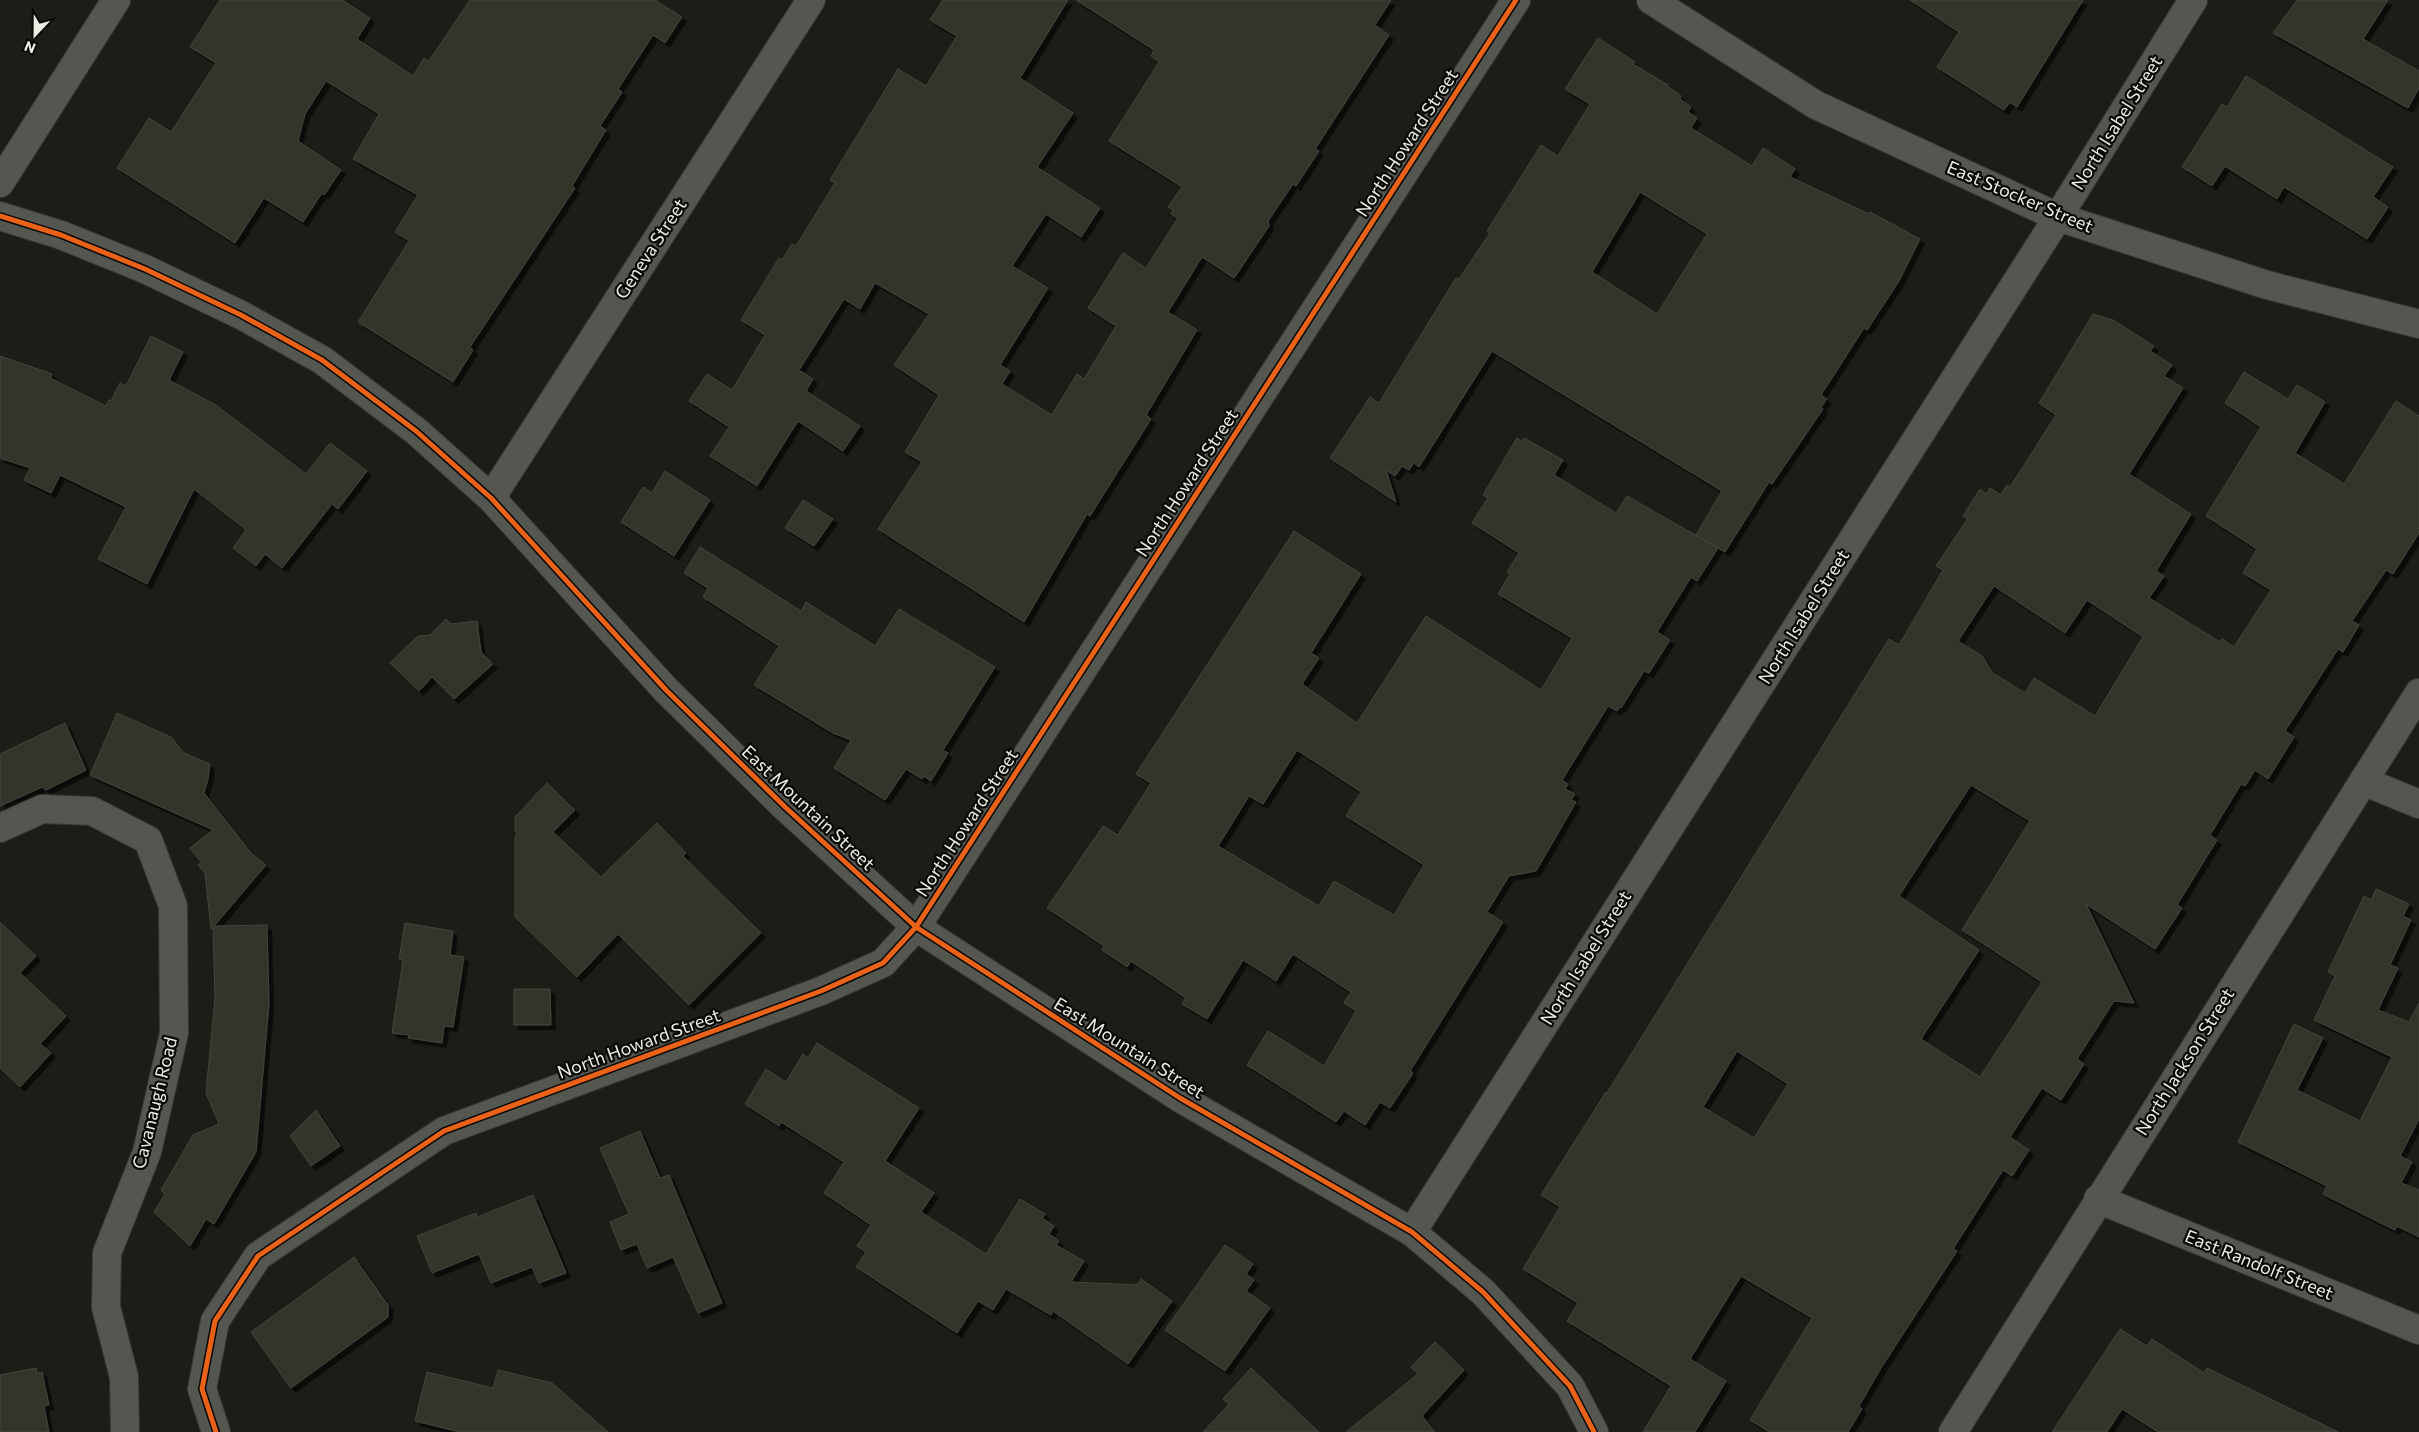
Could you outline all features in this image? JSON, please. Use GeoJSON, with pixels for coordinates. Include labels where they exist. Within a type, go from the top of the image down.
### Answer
{"type":"FeatureCollection","features":[{"type":"Feature","properties":{"kind":"street"},"geometry":{"type":"LineString","coordinates":[[0,183],[116,0]]}},
{"type":"Feature","properties":{"kind":"street","name":"Geneva Street"},"geometry":{"type":"LineString","coordinates":[[491,498],[811,0]]}},
{"type":"Feature","properties":{"kind":"street","name":"North Howard Street"},"geometry":{"type":"LineString","coordinates":[[216,1432],[202,1389],[215,1321],[258,1256],[444,1131],[821,991],[883,963],[916,927],[1516,0]]}},
{"type":"Feature","properties":{"kind":"street","name":"East Stocker Street"},"geometry":{"type":"LineString","coordinates":[[1651,0],[1816,105],[2058,217],[2267,285],[2419,324]]}},
{"type":"Feature","properties":{"kind":"street","name":"North Isabel Street"},"geometry":{"type":"LineString","coordinates":[[1412,1232],[2058,217],[2193,0]]}},
{"type":"Feature","properties":{"kind":"street","name":"East Mountain Street"},"geometry":{"type":"LineString","coordinates":[[0,216],[61,235],[145,269],[241,315],[322,360],[416,430],[491,498],[666,690],[784,806],[916,927],[1180,1098],[1412,1232],[1483,1292],[1570,1386],[1594,1432]]}},
{"type":"Feature","properties":{"kind":"street","name":"North Jackson Street"},"geometry":{"type":"LineString","coordinates":[[1953,1432],[2098,1199],[2419,693]]}},
{"type":"Feature","properties":{"kind":"street"},"geometry":{"type":"LineString","coordinates":[[2364,781],[2419,804]]}},
{"type":"Feature","properties":{"kind":"street","name":"Cavanaugh Road"},"geometry":{"type":"LineString","coordinates":[[0,828],[42,810],[92,811],[148,840],[173,906],[174,1033],[148,1152],[107,1253],[106,1307],[124,1377],[125,1432]]}},
{"type":"Feature","properties":{"kind":"street","name":"East Randolf Street"},"geometry":{"type":"LineString","coordinates":[[2098,1199],[2419,1330]]}},
{"type":"Feature","properties":{"kind":"building"},"geometry":{"type":"Polygon","coordinates":[[[220,0],[342,0],[370,18],[357,39],[413,76],[424,58],[429,61],[470,0],[655,0],[682,17],[665,43],[653,35],[618,89],[622,92],[600,126],[606,130],[572,186],[575,188],[470,347],[473,350],[453,382],[358,322],[409,241],[395,232],[418,195],[353,159],[379,114],[326,81],[305,114],[298,141],[341,170],[324,195],[322,193],[303,222],[264,198],[235,243],[117,168],[149,118],[171,132],[216,63],[190,47],[220,0]]]}},
{"type":"Feature","properties":{"kind":"building"},"geometry":{"type":"Polygon","coordinates":[[[943,0],[1068,0],[1020,78],[1073,113],[1037,167],[1100,208],[1081,237],[1046,214],[1012,266],[1048,288],[1000,365],[1010,371],[1002,384],[1052,415],[1077,374],[1084,379],[1116,326],[1088,308],[1123,253],[1146,268],[1178,218],[1171,214],[1173,210],[1168,207],[1182,187],[1109,141],[1159,62],[1151,56],[1154,50],[1076,0],[1391,0],[1375,25],[1389,35],[1315,149],[1319,151],[1296,186],[1293,184],[1268,221],[1269,226],[1234,278],[1202,257],[1168,312],[1197,330],[1146,415],[1151,419],[1090,516],[1087,514],[1024,622],[878,529],[922,462],[905,452],[939,395],[894,365],[929,314],[875,283],[860,309],[844,299],[799,370],[813,379],[806,391],[860,426],[843,451],[798,421],[757,486],[710,456],[729,427],[689,401],[707,374],[732,390],[765,335],[741,320],[779,258],[782,260],[792,244],[796,246],[835,183],[830,180],[898,69],[926,86],[957,36],[930,20],[943,0]]]}},
{"type":"Feature","properties":{"kind":"building"},"geometry":{"type":"Polygon","coordinates":[[[1910,0],[2083,0],[2017,107],[2010,102],[2004,110],[1937,67],[1959,32],[1910,0]]]}},
{"type":"Feature","properties":{"kind":"building"},"geometry":{"type":"Polygon","coordinates":[[[2297,0],[2388,0],[2363,39],[2419,71],[2419,88],[2408,108],[2273,33],[2297,0]]]}},
{"type":"Feature","properties":{"kind":"building"},"geometry":{"type":"Polygon","coordinates":[[[1598,38],[1635,62],[1633,64],[1668,85],[1681,96],[1680,99],[1691,107],[1688,112],[1697,118],[1691,128],[1752,166],[1763,148],[1795,169],[1790,177],[1869,214],[1870,212],[1920,239],[1899,281],[1867,330],[1864,328],[1821,395],[1827,399],[1821,407],[1823,409],[1772,484],[1769,482],[1725,552],[1696,535],[1722,491],[1492,351],[1419,467],[1414,463],[1409,470],[1402,466],[1395,476],[1386,470],[1396,502],[1330,458],[1370,397],[1379,403],[1456,278],[1459,279],[1490,233],[1487,231],[1541,145],[1558,156],[1590,104],[1565,89],[1598,38]],[[1640,192],[1592,272],[1657,314],[1707,234],[1640,192]]]}},
{"type":"Feature","properties":{"kind":"building"},"geometry":{"type":"Polygon","coordinates":[[[2246,76],[2393,167],[2373,197],[2388,207],[2367,239],[2284,187],[2277,199],[2225,166],[2212,186],[2182,167],[2222,104],[2227,107],[2246,76]]]}},
{"type":"Feature","properties":{"kind":"building"},"geometry":{"type":"Polygon","coordinates":[[[2093,314],[2113,320],[2154,346],[2150,351],[2172,365],[2164,376],[2183,388],[2129,474],[2191,514],[2156,571],[2164,576],[2149,598],[2220,642],[2222,639],[2234,647],[2271,590],[2243,573],[2257,549],[2206,516],[2261,427],[2225,403],[2244,372],[2288,399],[2297,385],[2325,402],[2295,453],[2344,484],[2396,401],[2419,416],[2419,533],[2393,574],[2386,570],[2352,621],[2359,625],[2343,652],[2338,649],[2285,731],[2294,737],[2268,779],[2255,770],[2245,786],[2241,784],[2210,835],[2217,840],[2177,905],[2182,908],[2155,949],[2086,904],[2134,1003],[2114,1001],[2077,1059],[2084,1064],[2061,1100],[2042,1088],[2010,1137],[2029,1150],[2012,1176],[2003,1170],[1953,1249],[1957,1251],[1881,1368],[1859,1406],[1862,1409],[1848,1432],[1769,1432],[1750,1420],[1812,1318],[1741,1276],[1690,1359],[1726,1381],[1695,1432],[1643,1432],[1671,1386],[1567,1321],[1578,1303],[1523,1269],[1560,1207],[1541,1195],[1607,1093],[1889,639],[1899,645],[1943,570],[1936,566],[1968,518],[1963,516],[1980,489],[1986,494],[1990,488],[2001,495],[2007,485],[2010,487],[2056,415],[2039,403],[2093,314]],[[1994,586],[1958,641],[1982,656],[1993,673],[2025,693],[2034,678],[2095,716],[2143,637],[2087,600],[2065,633],[1994,586]],[[1971,785],[1899,896],[1979,950],[1921,1039],[1980,1077],[2042,982],[1962,930],[2030,821],[1971,785]],[[1737,1051],[1703,1107],[1754,1138],[1788,1084],[1737,1051]]]}},
{"type":"Feature","properties":{"kind":"building"},"geometry":{"type":"Polygon","coordinates":[[[151,336],[183,352],[169,380],[216,405],[306,474],[330,443],[367,471],[338,509],[332,504],[282,568],[265,554],[256,566],[233,548],[246,530],[194,489],[147,584],[98,559],[126,507],[60,475],[51,493],[24,480],[30,468],[0,458],[0,356],[52,374],[50,378],[106,406],[109,400],[111,401],[120,383],[126,386],[151,336]]]}},
{"type":"Feature","properties":{"kind":"building"},"geometry":{"type":"Polygon","coordinates":[[[1517,438],[1522,441],[1524,438],[1563,460],[1554,475],[1616,513],[1627,496],[1718,548],[1697,581],[1691,577],[1657,632],[1670,640],[1649,673],[1644,671],[1621,708],[1619,707],[1617,711],[1608,706],[1562,780],[1568,784],[1565,789],[1575,794],[1571,800],[1576,802],[1536,871],[1509,876],[1487,912],[1503,922],[1410,1071],[1413,1073],[1390,1108],[1380,1102],[1365,1125],[1344,1111],[1336,1122],[1247,1065],[1268,1031],[1324,1066],[1356,1011],[1344,1003],[1351,992],[1293,954],[1276,981],[1243,960],[1207,1019],[1182,1004],[1186,998],[1131,961],[1127,967],[1102,950],[1104,946],[1047,908],[1103,826],[1118,835],[1151,783],[1136,774],[1294,531],[1361,574],[1311,653],[1319,658],[1302,684],[1357,723],[1426,616],[1541,690],[1572,638],[1498,594],[1510,574],[1507,572],[1519,553],[1472,523],[1488,498],[1483,495],[1517,438]],[[1297,750],[1263,804],[1249,796],[1218,846],[1319,906],[1334,881],[1394,915],[1424,865],[1346,816],[1361,792],[1297,750]]]}},
{"type":"Feature","properties":{"kind":"building"},"geometry":{"type":"Polygon","coordinates":[[[665,471],[710,500],[674,556],[621,522],[643,487],[652,493],[665,471]]]}},
{"type":"Feature","properties":{"kind":"building"},"geometry":{"type":"Polygon","coordinates":[[[803,500],[833,519],[814,546],[785,528],[803,500]]]}},
{"type":"Feature","properties":{"kind":"building"},"geometry":{"type":"Polygon","coordinates":[[[700,547],[801,611],[806,602],[875,646],[899,609],[995,667],[943,750],[948,753],[931,781],[924,776],[922,779],[906,769],[885,800],[834,768],[851,740],[833,733],[754,685],[779,646],[703,597],[708,588],[684,573],[700,547]]]}},
{"type":"Feature","properties":{"kind":"building"},"geometry":{"type":"Polygon","coordinates":[[[446,619],[451,624],[477,621],[481,652],[493,664],[454,699],[432,677],[419,691],[390,663],[418,636],[430,635],[446,619]]]}},
{"type":"Feature","properties":{"kind":"building"},"geometry":{"type":"Polygon","coordinates":[[[117,713],[171,737],[184,753],[210,764],[204,793],[252,854],[266,865],[214,926],[267,925],[269,1004],[256,1152],[214,1224],[206,1219],[190,1246],[154,1212],[165,1194],[161,1190],[193,1135],[219,1124],[206,1093],[215,998],[213,927],[211,929],[205,873],[198,865],[201,862],[190,848],[213,830],[90,775],[117,713]]]}},
{"type":"Feature","properties":{"kind":"building"},"geometry":{"type":"Polygon","coordinates":[[[65,723],[86,770],[46,790],[42,787],[0,806],[0,754],[65,723]]]}},
{"type":"Feature","properties":{"kind":"building"},"geometry":{"type":"Polygon","coordinates":[[[547,783],[575,810],[553,832],[601,877],[657,823],[686,853],[683,856],[761,933],[689,1005],[618,934],[577,977],[515,917],[515,837],[517,834],[515,831],[515,817],[547,783]]]}},
{"type":"Feature","properties":{"kind":"building"},"geometry":{"type":"Polygon","coordinates":[[[2376,889],[2409,904],[2403,916],[2411,920],[2390,965],[2398,968],[2378,1010],[2409,1022],[2419,1003],[2419,1119],[2400,1156],[2412,1162],[2401,1183],[2419,1190],[2419,1237],[2397,1226],[2395,1230],[2323,1194],[2327,1186],[2238,1142],[2294,1024],[2323,1038],[2297,1090],[2360,1121],[2392,1057],[2314,1020],[2335,976],[2328,972],[2364,896],[2371,900],[2376,889]]]}},
{"type":"Feature","properties":{"kind":"building"},"geometry":{"type":"Polygon","coordinates":[[[0,922],[36,956],[20,973],[66,1016],[40,1044],[51,1053],[20,1087],[0,1068],[0,922]]]}},
{"type":"Feature","properties":{"kind":"building"},"geometry":{"type":"Polygon","coordinates":[[[405,923],[453,931],[450,955],[464,957],[453,1027],[444,1026],[442,1043],[408,1038],[409,1035],[392,1033],[403,960],[399,959],[405,923]]]}},
{"type":"Feature","properties":{"kind":"building"},"geometry":{"type":"Polygon","coordinates":[[[514,989],[550,989],[551,1025],[514,1025],[514,989]]]}},
{"type":"Feature","properties":{"kind":"building"},"geometry":{"type":"Polygon","coordinates":[[[817,1043],[919,1108],[885,1161],[934,1193],[921,1212],[986,1254],[1020,1199],[1045,1214],[1042,1218],[1054,1226],[1049,1234],[1059,1241],[1056,1245],[1084,1261],[1071,1282],[1137,1285],[1141,1279],[1172,1301],[1128,1364],[1053,1311],[1051,1315],[1006,1289],[993,1310],[978,1301],[957,1333],[856,1267],[866,1252],[857,1246],[871,1225],[824,1193],[844,1162],[781,1122],[779,1126],[745,1104],[766,1069],[786,1082],[803,1054],[808,1058],[817,1043]]]}},
{"type":"Feature","properties":{"kind":"building"},"geometry":{"type":"Polygon","coordinates":[[[316,1110],[340,1146],[311,1166],[290,1136],[316,1110]]]}},
{"type":"Feature","properties":{"kind":"building"},"geometry":{"type":"Polygon","coordinates":[[[640,1131],[660,1178],[669,1175],[722,1303],[698,1313],[673,1257],[647,1268],[637,1244],[621,1250],[610,1222],[629,1214],[600,1148],[640,1131]]]}},
{"type":"Feature","properties":{"kind":"building"},"geometry":{"type":"Polygon","coordinates":[[[533,1195],[566,1273],[539,1283],[532,1267],[491,1283],[479,1254],[432,1273],[417,1236],[476,1213],[477,1217],[533,1195]]]}},
{"type":"Feature","properties":{"kind":"building"},"geometry":{"type":"Polygon","coordinates":[[[1225,1245],[1253,1264],[1246,1274],[1254,1280],[1246,1291],[1270,1308],[1225,1371],[1165,1330],[1225,1245]]]}},
{"type":"Feature","properties":{"kind":"building"},"geometry":{"type":"Polygon","coordinates":[[[354,1257],[388,1305],[388,1317],[291,1388],[251,1332],[354,1257]]]}},
{"type":"Feature","properties":{"kind":"building"},"geometry":{"type":"Polygon","coordinates":[[[2120,1329],[2147,1346],[2152,1339],[2204,1373],[2207,1368],[2338,1432],[2158,1432],[2122,1409],[2107,1432],[2052,1432],[2120,1329]]]}},
{"type":"Feature","properties":{"kind":"building"},"geometry":{"type":"Polygon","coordinates":[[[1435,1342],[1464,1370],[1422,1416],[1435,1432],[1346,1432],[1418,1374],[1411,1367],[1435,1342]]]}},
{"type":"Feature","properties":{"kind":"building"},"geometry":{"type":"Polygon","coordinates":[[[36,1368],[37,1373],[42,1372],[49,1405],[44,1406],[49,1432],[0,1432],[0,1375],[36,1368]]]}},
{"type":"Feature","properties":{"kind":"building"},"geometry":{"type":"Polygon","coordinates":[[[1251,1368],[1319,1432],[1203,1432],[1229,1404],[1223,1399],[1251,1368]]]}},
{"type":"Feature","properties":{"kind":"building"},"geometry":{"type":"Polygon","coordinates":[[[498,1370],[552,1383],[608,1432],[460,1432],[415,1421],[427,1372],[493,1388],[498,1370]]]}},
{"type":"Feature","properties":{"kind":"cycle path"},"geometry":{"type":"LineString","coordinates":[[216,1432],[202,1389],[215,1321],[258,1256],[444,1131],[821,991],[883,963],[916,927],[1516,0]]}},
{"type":"Feature","properties":{"kind":"cycle path"},"geometry":{"type":"LineString","coordinates":[[0,216],[61,235],[145,269],[241,315],[322,360],[416,431],[491,498],[666,690],[784,806],[916,927],[1180,1098],[1412,1232],[1483,1292],[1570,1386],[1594,1432]]}}]}
